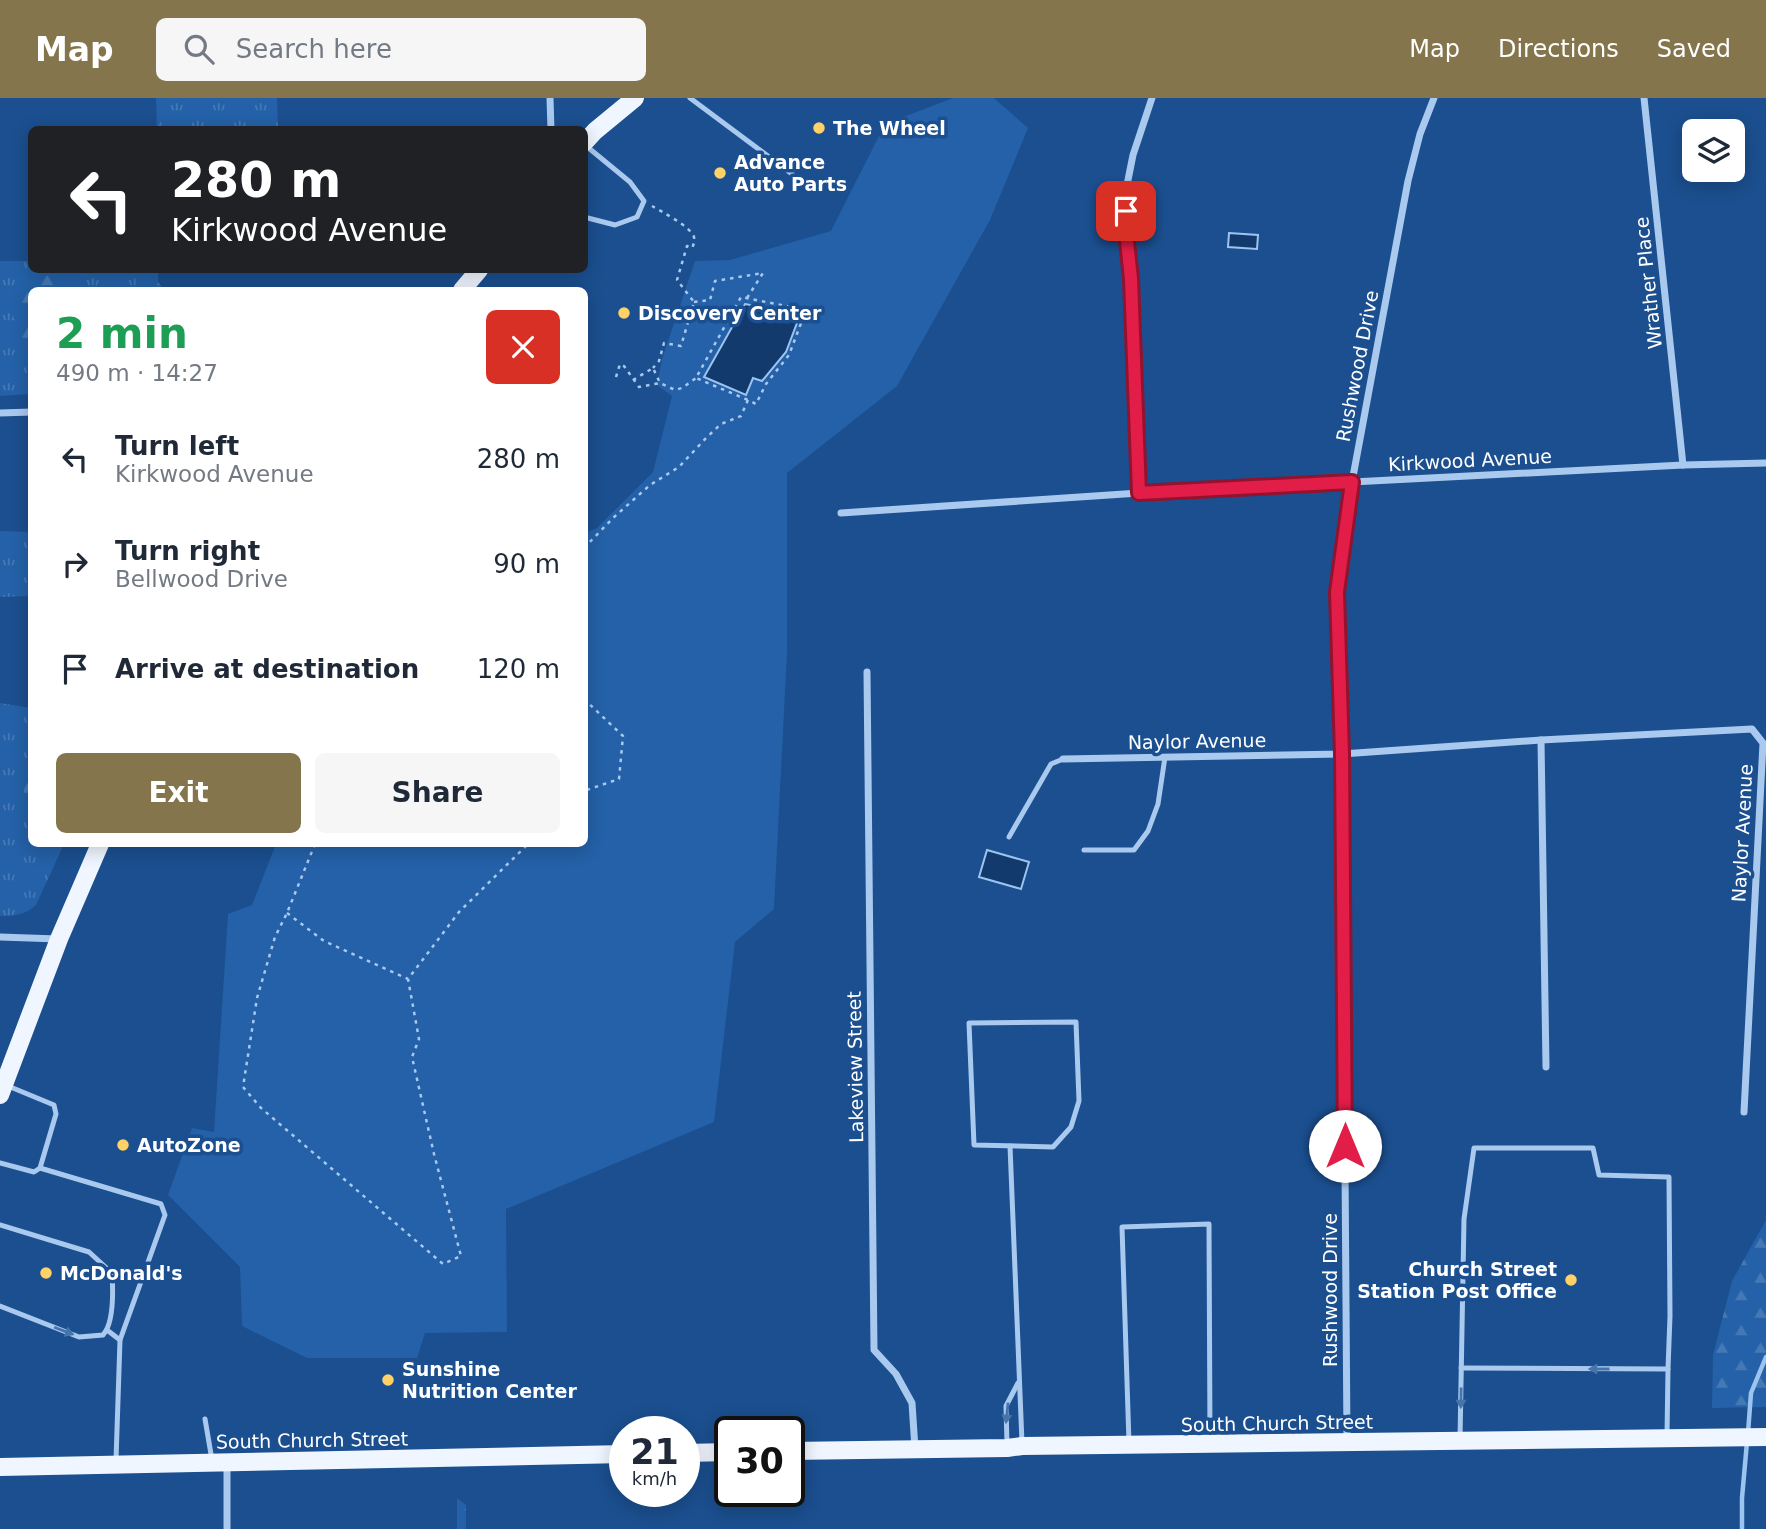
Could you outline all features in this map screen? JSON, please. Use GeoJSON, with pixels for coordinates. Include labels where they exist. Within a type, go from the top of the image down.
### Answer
{"type":"FeatureCollection","features":[{"type":"Feature","properties":{"kind":"main road"},"geometry":{"type":"LineString","coordinates":[[588,139],[635,98]]}},
{"type":"Feature","properties":{"kind":"main road"},"geometry":{"type":"LineString","coordinates":[[465,287],[476,273]]}},
{"type":"Feature","properties":{"kind":"main road"},"geometry":{"type":"LineString","coordinates":[[2,1089],[59,939],[99,847]]}},
{"type":"Feature","properties":{"kind":"main road","name":"South Church Street"},"geometry":{"type":"LineString","coordinates":[[805,1451],[1766,1437]]}},
{"type":"Feature","properties":{"kind":"main road","name":"South Church Street"},"geometry":{"type":"LineString","coordinates":[[0,1467],[609,1454]]}},
{"type":"Feature","properties":{"kind":"street"},"geometry":{"type":"LineString","coordinates":[[550,98],[551,126]]}},
{"type":"Feature","properties":{"kind":"street"},"geometry":{"type":"LineString","coordinates":[[1139,493],[1126,190],[1133,155],[1152,98]]}},
{"type":"Feature","properties":{"kind":"street","name":"Rushwood Drive"},"geometry":{"type":"LineString","coordinates":[[1347,1443],[1342,754],[1337,592],[1352,482],[1408,181],[1420,134],[1434,98]]}},
{"type":"Feature","properties":{"kind":"street","name":"Wrather Place"},"geometry":{"type":"LineString","coordinates":[[1644,98],[1683,465]]}},
{"type":"Feature","properties":{"kind":"street"},"geometry":{"type":"LineString","coordinates":[[0,413],[28,412]]}},
{"type":"Feature","properties":{"kind":"street","name":"Kirkwood Avenue"},"geometry":{"type":"LineString","coordinates":[[841,513],[1139,493],[1766,463]]}},
{"type":"Feature","properties":{"kind":"street","name":"Lakeview Street"},"geometry":{"type":"LineString","coordinates":[[867,672],[874,1350],[896,1374],[912,1403],[915,1449]]}},
{"type":"Feature","properties":{"kind":"street","name":"Naylor Avenue"},"geometry":{"type":"LineString","coordinates":[[1063,759],[1342,754],[1752,729],[1763,743],[1744,1112]]}},
{"type":"Feature","properties":{"kind":"street"},"geometry":{"type":"LineString","coordinates":[[1541,740],[1546,1067]]}},
{"type":"Feature","properties":{"kind":"street"},"geometry":{"type":"LineString","coordinates":[[0,937],[59,939]]}},
{"type":"Feature","properties":{"kind":"street"},"geometry":{"type":"LineString","coordinates":[[219,1463],[227,1529]]}},
{"type":"Feature","properties":{"kind":"lane"},"geometry":{"type":"LineString","coordinates":[[690,98],[792,174]]}},
{"type":"Feature","properties":{"kind":"lane"},"geometry":{"type":"LineString","coordinates":[[588,147],[630,182],[644,201],[637,217],[615,225],[588,218]]}},
{"type":"Feature","properties":{"kind":"lane"},"geometry":{"type":"LineString","coordinates":[[1084,850],[1134,850],[1147,831],[1158,804],[1165,757]]}},
{"type":"Feature","properties":{"kind":"lane"},"geometry":{"type":"LineString","coordinates":[[1009,837],[1051,764],[1063,759]]}},
{"type":"Feature","properties":{"kind":"lane"},"geometry":{"type":"LineString","coordinates":[[1076,1022],[1079,1101],[1072,1126],[1053,1147],[1010,1146],[974,1145],[969,1024],[1076,1022]]}},
{"type":"Feature","properties":{"kind":"lane"},"geometry":{"type":"LineString","coordinates":[[0,1163],[34,1172],[40,1168],[56,1114],[54,1105],[2,1089]]}},
{"type":"Feature","properties":{"kind":"lane"},"geometry":{"type":"LineString","coordinates":[[1010,1146],[1020,1380],[1014,1447]]}},
{"type":"Feature","properties":{"kind":"lane"},"geometry":{"type":"LineString","coordinates":[[1460,1441],[1464,1219],[1474,1148],[1593,1148],[1599,1175],[1669,1177],[1667,1438]]}},
{"type":"Feature","properties":{"kind":"lane"},"geometry":{"type":"LineString","coordinates":[[40,1168],[161,1204],[166,1215],[120,1340],[116,1465]]}},
{"type":"Feature","properties":{"kind":"lane"},"geometry":{"type":"LineString","coordinates":[[1129,1446],[1122,1227],[1209,1224],[1210,1444]]}},
{"type":"Feature","properties":{"kind":"lane"},"geometry":{"type":"LineString","coordinates":[[0,1225],[89,1252],[112,1273],[113,1298],[107,1330],[103,1335],[79,1336],[0,1306]]}},
{"type":"Feature","properties":{"kind":"lane"},"geometry":{"type":"LineString","coordinates":[[107,1330],[120,1340]]}},
{"type":"Feature","properties":{"kind":"lane"},"geometry":{"type":"LineString","coordinates":[[1461,1368],[1668,1369]]}},
{"type":"Feature","properties":{"kind":"lane"},"geometry":{"type":"LineString","coordinates":[[1014,1447],[1006,1406],[1020,1380]]}},
{"type":"Feature","properties":{"kind":"lane"},"geometry":{"type":"LineString","coordinates":[[205,1419],[219,1463]]}},
{"type":"Feature","properties":{"kind":"path"},"geometry":{"type":"LineString","coordinates":[[644,201],[692,233],[695,240],[692,248],[687,246],[677,280],[694,302]]}},
{"type":"Feature","properties":{"kind":"path"},"geometry":{"type":"LineString","coordinates":[[694,302],[710,300],[715,281],[763,273],[747,298]]}},
{"type":"Feature","properties":{"kind":"path"},"geometry":{"type":"LineString","coordinates":[[616,377],[620,365],[624,366],[639,387],[660,383],[675,390],[682,388],[696,378],[741,297],[806,310],[789,355],[766,384],[756,404],[696,378]]}},
{"type":"Feature","properties":{"kind":"path"},"geometry":{"type":"LineString","coordinates":[[633,380],[653,368],[659,361],[664,343],[681,346],[694,302]]}},
{"type":"Feature","properties":{"kind":"path"},"geometry":{"type":"LineString","coordinates":[[653,368],[660,383]]}},
{"type":"Feature","properties":{"kind":"path"},"geometry":{"type":"LineString","coordinates":[[588,544],[650,485],[679,467],[722,424],[741,416],[748,400]]}},
{"type":"Feature","properties":{"kind":"path"},"geometry":{"type":"LineString","coordinates":[[588,703],[623,736],[619,779],[588,790]]}},
{"type":"Feature","properties":{"kind":"path"},"geometry":{"type":"LineString","coordinates":[[314,847],[275,937],[257,998],[243,1087],[261,1108],[443,1264],[461,1255],[412,1057],[419,1039],[408,979],[459,912],[525,847]]}},
{"type":"Feature","properties":{"kind":"path"},"geometry":{"type":"LineString","coordinates":[[287,913],[324,941],[408,979]]}},
{"type":"Feature","properties":{"kind":"green space"},"geometry":{"type":"Polygon","coordinates":[[[156,98],[277,98],[278,126],[157,126],[156,98]]]}},
{"type":"Feature","properties":{"kind":"green space"},"geometry":{"type":"Polygon","coordinates":[[[953,98],[994,98],[1028,128],[990,220],[897,386],[787,473],[787,652],[774,909],[735,942],[714,1122],[506,1209],[507,1332],[425,1333],[417,1358],[307,1358],[242,1326],[240,1267],[168,1195],[192,1128],[214,1132],[228,914],[252,905],[275,847],[588,847],[588,532],[597,528],[653,472],[672,396],[657,385],[662,359],[695,261],[730,260],[831,231],[885,124],[953,98]]]}},
{"type":"Feature","properties":{"kind":"green space"},"geometry":{"type":"Polygon","coordinates":[[[0,261],[28,261],[28,273],[158,273],[158,287],[28,287],[28,394],[0,396],[0,261]]]}},
{"type":"Feature","properties":{"kind":"green space"},"geometry":{"type":"Polygon","coordinates":[[[32,273],[90,273],[69,287],[28,287],[28,340],[17,346],[9,333],[21,291],[32,273]]]}},
{"type":"Feature","properties":{"kind":"green space"},"geometry":{"type":"Polygon","coordinates":[[[135,273],[157,273],[156,279],[162,287],[135,287],[135,273]]]}},
{"type":"Feature","properties":{"kind":"green space"},"geometry":{"type":"Polygon","coordinates":[[[0,531],[28,532],[28,596],[0,597],[0,531]]]}},
{"type":"Feature","properties":{"kind":"green space"},"geometry":{"type":"Polygon","coordinates":[[[0,703],[28,708],[28,847],[63,847],[36,905],[19,914],[0,916],[0,703]]]}},
{"type":"Feature","properties":{"kind":"green space"},"geometry":{"type":"Polygon","coordinates":[[[28,760],[28,800],[24,795],[28,760]]]}},
{"type":"Feature","properties":{"kind":"green space"},"geometry":{"type":"Polygon","coordinates":[[[1766,1220],[1766,1407],[1712,1408],[1713,1355],[1732,1281],[1766,1220]]]}},
{"type":"Feature","properties":{"kind":"green space"},"geometry":{"type":"Polygon","coordinates":[[[457,1498],[466,1505],[466,1529],[457,1529],[457,1498]]]}},
{"type":"Feature","properties":{"kind":"shaded area"},"geometry":{"type":"Polygon","coordinates":[[[1229,233],[1258,235],[1257,249],[1228,247],[1229,233]]]}},
{"type":"Feature","properties":{"kind":"shaded area"},"geometry":{"type":"Polygon","coordinates":[[[745,304],[800,315],[786,352],[762,381],[753,378],[746,395],[704,377],[745,304]]]}},
{"type":"Feature","properties":{"kind":"shaded area"},"geometry":{"type":"Polygon","coordinates":[[[987,850],[1029,862],[1021,889],[979,877],[987,850]]]}},
{"type":"Feature","properties":{"kind":"waterway"},"geometry":{"type":"LineString","coordinates":[[1748,1433],[1751,1393],[1766,1357]]}},
{"type":"Feature","properties":{"kind":"waterway"},"geometry":{"type":"LineString","coordinates":[[1742,1529],[1747,1442]]}},
{"type":"Feature","properties":{"kind":"place","name":"The Wheel"},"geometry":{"type":"Point","coordinates":[819,128]}},
{"type":"Feature","properties":{"kind":"place","name":"Advance Auto Parts"},"geometry":{"type":"Point","coordinates":[720,173]}},
{"type":"Feature","properties":{"kind":"place","name":"Discovery Center"},"geometry":{"type":"Point","coordinates":[624,313]}},
{"type":"Feature","properties":{"kind":"place","name":"AutoZone"},"geometry":{"type":"Point","coordinates":[123,1145]}},
{"type":"Feature","properties":{"kind":"place","name":"McDonald's"},"geometry":{"type":"Point","coordinates":[46,1273]}},
{"type":"Feature","properties":{"kind":"place","name":"Church Street Station Post Office"},"geometry":{"type":"Point","coordinates":[1571,1280]}},
{"type":"Feature","properties":{"kind":"place","name":"Sunshine Nutrition Center"},"geometry":{"type":"Point","coordinates":[388,1380]}},
{"type":"Feature","properties":{"kind":"route"},"geometry":{"type":"LineString","coordinates":[[1126,211],[1139,493],[1352,482],[1337,592],[1342,754],[1345,1146]]}}]}
